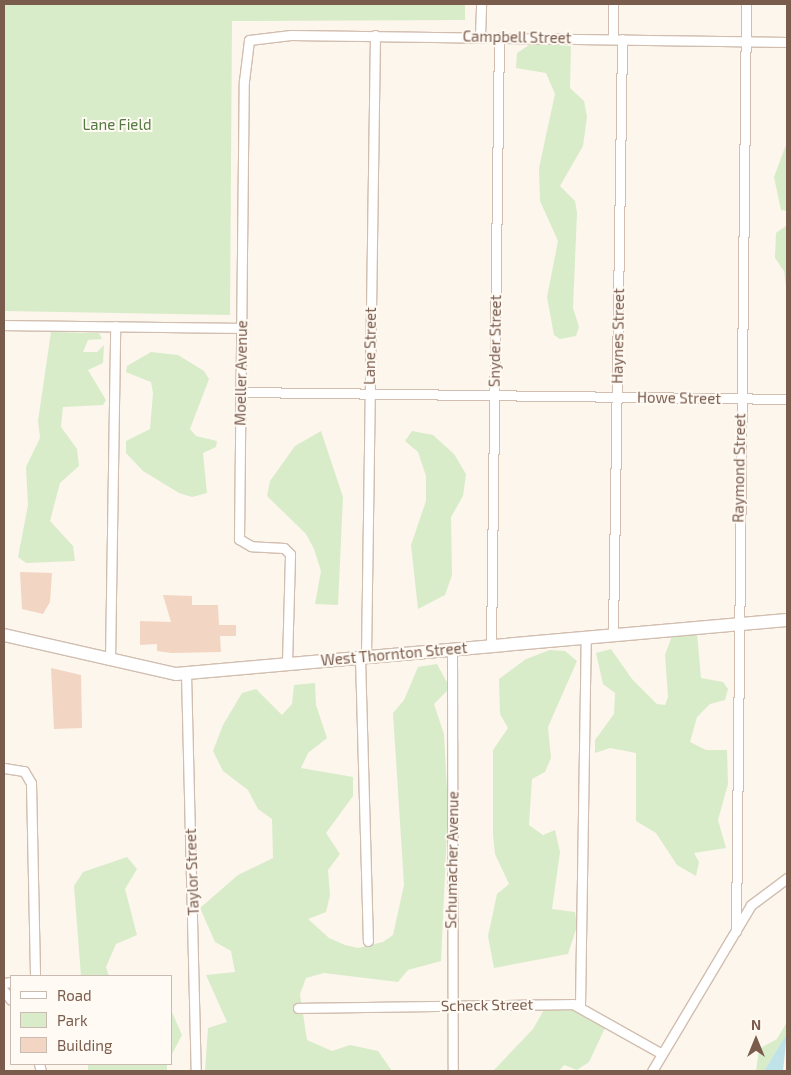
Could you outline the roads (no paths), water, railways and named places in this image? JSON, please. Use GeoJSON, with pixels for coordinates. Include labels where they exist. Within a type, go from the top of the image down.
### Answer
{"type":"FeatureCollection","features":[{"type":"Feature","properties":{"kind":"main road","name":"West Thornton Street"},"geometry":{"type":"LineString","coordinates":[[4,635],[169,674],[586,636],[787,620]]}},
{"type":"Feature","properties":{"kind":"street"},"geometry":{"type":"LineString","coordinates":[[480,36],[481,4]]}},
{"type":"Feature","properties":{"kind":"street","name":"Haynes Street"},"geometry":{"type":"LineString","coordinates":[[614,4],[618,39],[614,634]]}},
{"type":"Feature","properties":{"kind":"street","name":"Raymond Street"},"geometry":{"type":"LineString","coordinates":[[736,931],[740,624],[740,399],[746,4]]}},
{"type":"Feature","properties":{"kind":"street","name":"Campbell Street"},"geometry":{"type":"LineString","coordinates":[[249,40],[291,35],[480,36],[787,42]]}},
{"type":"Feature","properties":{"kind":"street","name":"Lane Street"},"geometry":{"type":"LineString","coordinates":[[368,942],[363,656],[370,393],[375,36]]}},
{"type":"Feature","properties":{"kind":"street","name":"Snyder Street"},"geometry":{"type":"LineString","coordinates":[[492,645],[499,37]]}},
{"type":"Feature","properties":{"kind":"street","name":"Moeller Avenue"},"geometry":{"type":"LineString","coordinates":[[249,40],[244,81],[239,539],[252,546],[284,548],[290,554],[287,664]]}},
{"type":"Feature","properties":{"kind":"street"},"geometry":{"type":"LineString","coordinates":[[4,325],[241,328]]}},
{"type":"Feature","properties":{"kind":"street"},"geometry":{"type":"LineString","coordinates":[[110,660],[115,326]]}},
{"type":"Feature","properties":{"kind":"street","name":"Howe Street"},"geometry":{"type":"LineString","coordinates":[[241,392],[787,399]]}},
{"type":"Feature","properties":{"kind":"street"},"geometry":{"type":"LineString","coordinates":[[586,636],[580,1005],[662,1054]]}},
{"type":"Feature","properties":{"kind":"street","name":"Schumacher Avenue"},"geometry":{"type":"LineString","coordinates":[[452,649],[453,1071]]}},
{"type":"Feature","properties":{"kind":"street","name":"Taylor Street"},"geometry":{"type":"LineString","coordinates":[[186,673],[196,1071]]}},
{"type":"Feature","properties":{"kind":"street"},"geometry":{"type":"LineString","coordinates":[[4,768],[20,769],[29,777],[35,975]]}},
{"type":"Feature","properties":{"kind":"street"},"geometry":{"type":"LineString","coordinates":[[652,1071],[736,931],[758,898],[787,878]]}},
{"type":"Feature","properties":{"kind":"street","name":"Scheck Street"},"geometry":{"type":"LineString","coordinates":[[298,1008],[580,1005]]}},
{"type":"Feature","properties":{"kind":"water"},"geometry":{"type":"Polygon","coordinates":[[[787,1033],[783,1071],[764,1071],[787,1033]]]}},
{"type":"Feature","properties":{"kind":"park label","name":"Lane Field"},"geometry":{"type":"Point","coordinates":[117,125]}}]}
